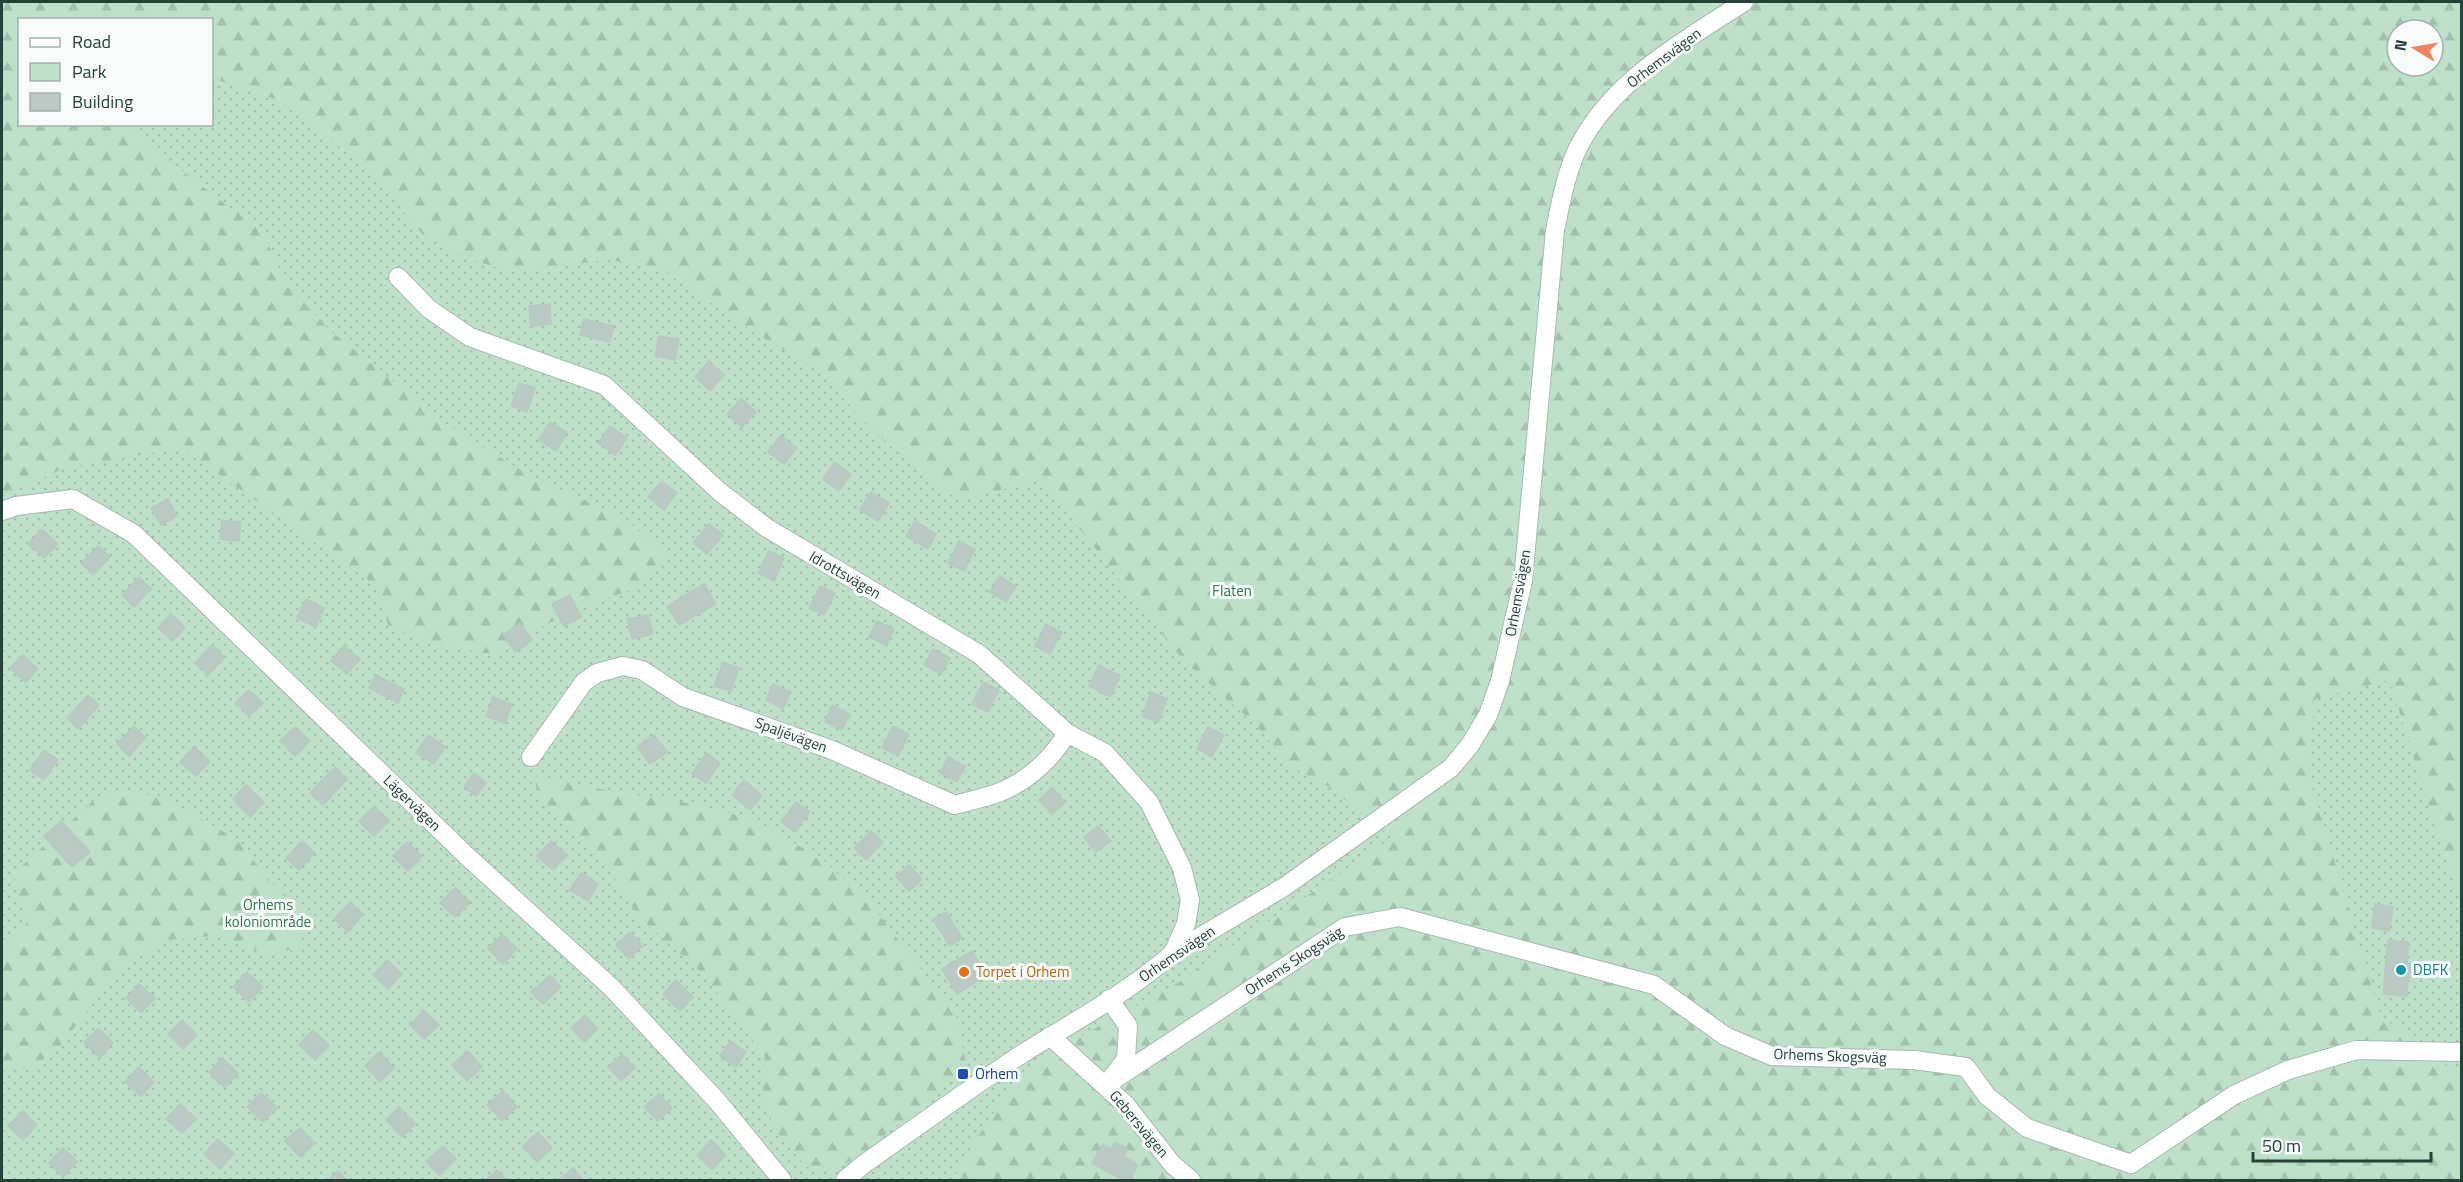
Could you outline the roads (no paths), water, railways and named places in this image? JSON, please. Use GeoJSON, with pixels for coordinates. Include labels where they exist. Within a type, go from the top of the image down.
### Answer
{"type":"FeatureCollection","features":[{"type":"Feature","properties":{"kind":"street","name":"Orhemsvägen"},"geometry":{"type":"LineString","coordinates":[[845,1180],[864,1164],[995,1072],[1109,999],[1158,966],[1173,953],[1284,887],[1451,768],[1470,745],[1488,715],[1500,681],[1523,581],[1555,230],[1564,185],[1579,146],[1613,97],[1648,66],[1743,2]]}},
{"type":"Feature","properties":{"kind":"street","name":"Idrottsvägen"},"geometry":{"type":"LineString","coordinates":[[398,277],[429,309],[470,337],[604,385],[720,492],[767,528],[979,654],[1067,733],[1105,753],[1149,802],[1182,868],[1190,900],[1186,924],[1173,953]]}},
{"type":"Feature","properties":{"kind":"street","name":"Lägervägen"},"geometry":{"type":"LineString","coordinates":[[2,511],[16,506],[74,499],[134,534],[469,858],[611,987],[718,1102],[782,1180]]}},
{"type":"Feature","properties":{"kind":"street","name":"Spaljévägen"},"geometry":{"type":"LineString","coordinates":[[531,757],[584,682],[597,674],[623,666],[642,670],[683,697],[832,750],[955,805],[1005,790],[1037,770],[1056,752],[1067,733]]}},
{"type":"Feature","properties":{"kind":"street","name":"Orhems Skogsväg"},"geometry":{"type":"LineString","coordinates":[[1106,1085],[1345,927],[1400,917],[1654,985],[1725,1036],[1772,1056],[1914,1059],[1966,1067],[1987,1096],[2027,1128],[2131,1164],[2234,1095],[2288,1070],[2356,1050],[2462,1052]]}},
{"type":"Feature","properties":{"kind":"street","name":"Gebersvägen"},"geometry":{"type":"LineString","coordinates":[[1109,999],[1128,1026],[1126,1059],[1106,1085],[1126,1105],[1172,1164],[1191,1180]]}},
{"type":"Feature","properties":{"kind":"street"},"geometry":{"type":"LineString","coordinates":[[1050,1036],[1106,1085]]}},
{"type":"Feature","properties":{"kind":"place","name":"DBFK"},"geometry":{"type":"Point","coordinates":[2401,970]}},
{"type":"Feature","properties":{"kind":"place","name":"Torpet i Orhem"},"geometry":{"type":"Point","coordinates":[964,972]}},
{"type":"Feature","properties":{"kind":"place","name":"Orhem"},"geometry":{"type":"Point","coordinates":[963,1074]}},
{"type":"Feature","properties":{"kind":"park label","name":"Flaten"},"geometry":{"type":"Point","coordinates":[1232,591]}},
{"type":"Feature","properties":{"kind":"park label","name":"Orhems koloniområde"},"geometry":{"type":"Point","coordinates":[268,914]}}]}
